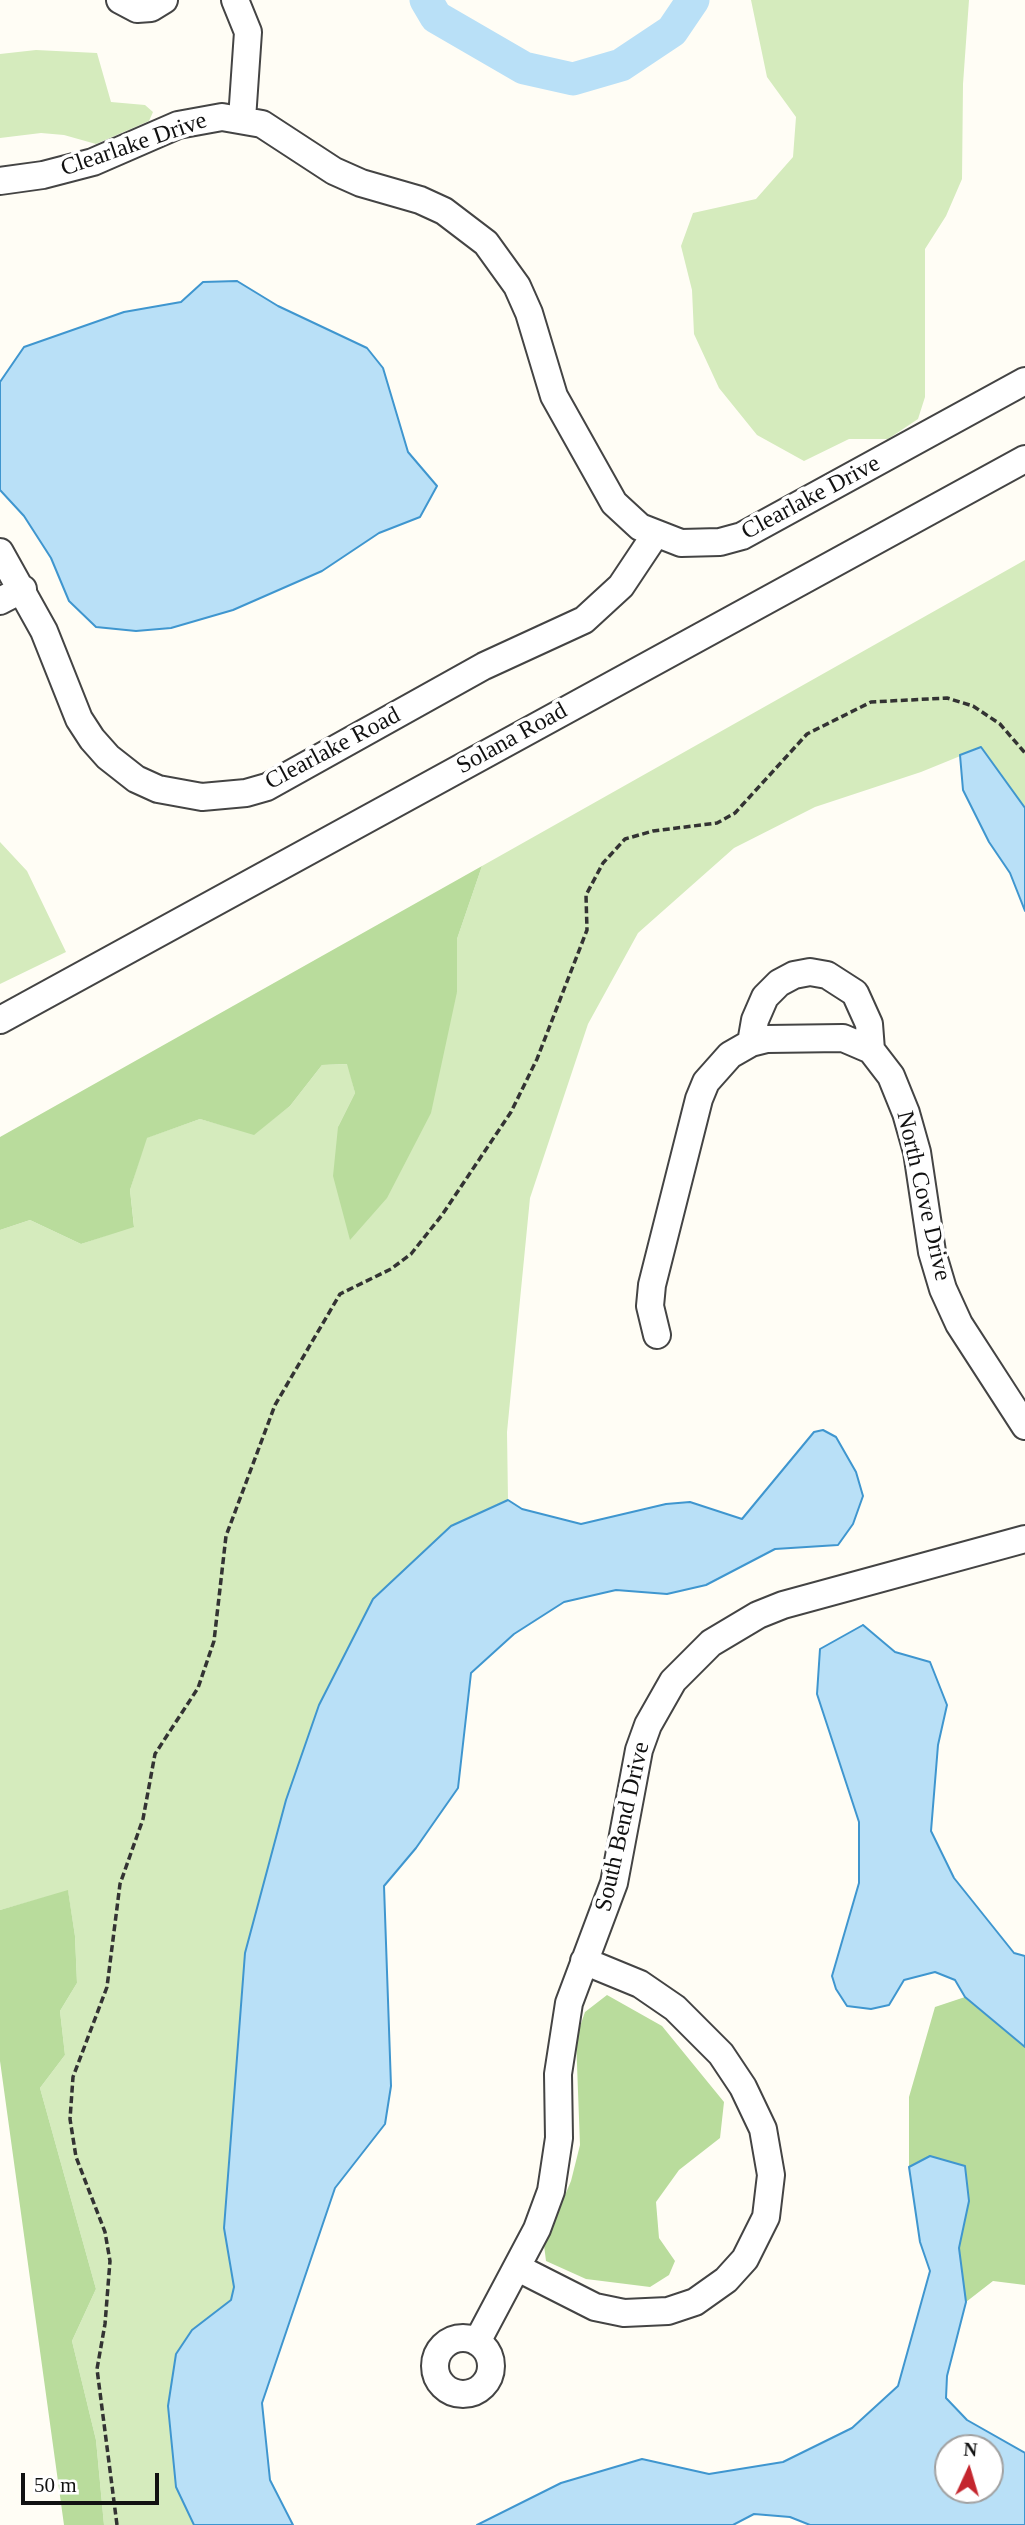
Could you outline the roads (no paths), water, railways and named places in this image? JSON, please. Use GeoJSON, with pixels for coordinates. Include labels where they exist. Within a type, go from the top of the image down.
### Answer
{"type":"FeatureCollection","features":[{"type":"Feature","properties":{"kind":"street"},"geometry":{"type":"LineString","coordinates":[[120,0],[137,9],[151,8],[164,0]]}},
{"type":"Feature","properties":{"kind":"street"},"geometry":{"type":"LineString","coordinates":[[234,0],[248,32],[242,119]]}},
{"type":"Feature","properties":{"kind":"street","name":"Clearlake Drive"},"geometry":{"type":"LineString","coordinates":[[0,181],[43,175],[93,162],[178,125],[202,118],[242,119],[280,133],[334,171],[361,183],[420,200],[444,211],[485,243],[517,285],[529,313],[554,396],[603,487],[626,516],[655,535],[696,544],[742,536],[1025,381]]}},
{"type":"Feature","properties":{"kind":"street","name":"Solana Road"},"geometry":{"type":"LineString","coordinates":[[0,1020],[1025,459]]}},
{"type":"Feature","properties":{"kind":"street","name":"Clearlake Road"},"geometry":{"type":"LineString","coordinates":[[11,595],[44,631],[79,719],[108,757],[136,779],[158,789],[202,797],[224,797],[267,787],[484,666],[584,620],[621,586],[655,535]]}},
{"type":"Feature","properties":{"kind":"street"},"geometry":{"type":"LineString","coordinates":[[0,552],[11,595]]}},
{"type":"Feature","properties":{"kind":"street","name":"North Cove Drive"},"geometry":{"type":"LineString","coordinates":[[751,1043],[755,1020],[765,997],[779,983],[794,975],[810,972],[827,975],[855,993],[869,1024],[871,1050],[891,1076],[906,1113],[917,1152],[932,1252],[943,1289],[959,1324],[1022,1418]]}},
{"type":"Feature","properties":{"kind":"street"},"geometry":{"type":"LineString","coordinates":[[657,1335],[650,1306],[652,1285],[699,1099],[717,1067],[751,1043],[768,1039],[836,1037],[860,1043],[871,1050]]}},
{"type":"Feature","properties":{"kind":"street","name":"South Bend Drive"},"geometry":{"type":"LineString","coordinates":[[478,2342],[537,2229],[551,2191],[559,2138],[558,2074],[562,2036],[584,1961],[614,1883],[643,1738],[659,1702],[690,1661],[734,1628],[783,1605],[1025,1539]]}},
{"type":"Feature","properties":{"kind":"street"},"geometry":{"type":"LineString","coordinates":[[518,2268],[595,2307],[624,2313],[668,2311],[711,2292],[739,2266],[755,2243],[770,2198],[769,2152],[763,2129],[743,2087],[721,2054],[675,2008],[640,1984],[584,1961]]}},
{"type":"Feature","properties":{"kind":"water"},"geometry":{"type":"Polygon","coordinates":[[[237,281],[278,306],[367,348],[383,368],[408,452],[437,486],[420,517],[379,533],[322,571],[233,610],[171,628],[136,631],[96,627],[69,601],[51,558],[24,516],[0,490],[0,382],[24,347],[124,312],[181,302],[203,282],[237,281]]]}},
{"type":"Feature","properties":{"kind":"water"},"geometry":{"type":"Polygon","coordinates":[[[981,747],[1025,808],[1025,911],[1010,873],[989,842],[963,790],[960,755],[981,747]]]}},
{"type":"Feature","properties":{"kind":"water"},"geometry":{"type":"Polygon","coordinates":[[[823,1430],[836,1437],[856,1472],[863,1496],[853,1524],[838,1545],[775,1549],[706,1585],[667,1594],[616,1590],[564,1602],[514,1634],[471,1673],[458,1788],[416,1848],[384,1886],[391,2086],[385,2124],[335,2188],[262,2403],[270,2480],[293,2525],[194,2525],[176,2487],[168,2406],[176,2354],[192,2330],[231,2300],[234,2287],[224,2228],[245,1953],[286,1800],[319,1705],[373,1599],[451,1526],[508,1500],[522,1509],[581,1524],[666,1504],[690,1502],[742,1519],[814,1432],[823,1430]]]}},
{"type":"Feature","properties":{"kind":"water"},"geometry":{"type":"Polygon","coordinates":[[[863,1625],[895,1652],[930,1662],[947,1705],[938,1745],[931,1831],[954,1878],[1014,1953],[1025,1956],[1025,2047],[965,1997],[955,1980],[935,1972],[904,1980],[889,2005],[871,2009],[847,2006],[836,1989],[832,1976],[859,1883],[859,1822],[817,1694],[820,1649],[863,1625]]]}},
{"type":"Feature","properties":{"kind":"water"},"geometry":{"type":"Polygon","coordinates":[[[930,2156],[965,2166],[969,2201],[959,2248],[966,2302],[947,2376],[946,2398],[967,2420],[992,2434],[934,2434],[934,2504],[1004,2504],[1004,2441],[1025,2453],[1025,2525],[810,2525],[790,2517],[754,2514],[733,2525],[477,2525],[561,2483],[642,2459],[709,2474],[783,2462],[852,2428],[898,2386],[930,2271],[920,2242],[909,2167],[930,2156]]]}},
{"type":"Feature","properties":{"kind":"waterway"},"geometry":{"type":"LineString","coordinates":[[426,0],[436,17],[524,68],[573,79],[621,65],[672,31],[693,0]]}}]}
